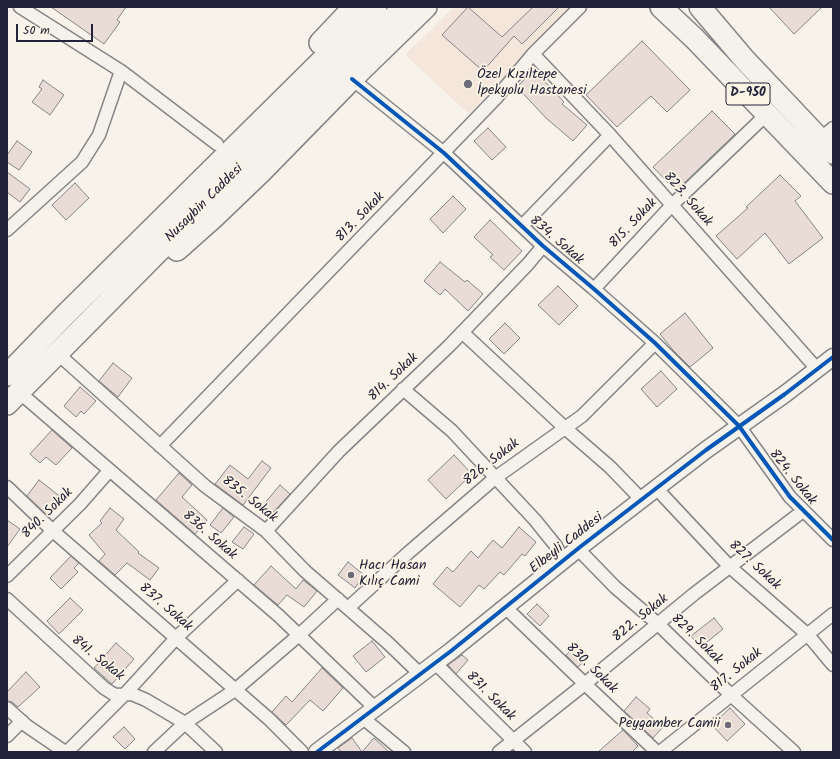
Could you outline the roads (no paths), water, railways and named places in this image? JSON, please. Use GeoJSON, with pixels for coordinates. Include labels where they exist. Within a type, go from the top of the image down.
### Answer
{"type":"FeatureCollection","features":[{"type":"Feature","properties":{"kind":"highway"},"geometry":{"type":"LineString","coordinates":[[65,315],[124,242],[217,144],[308,55],[354,7]]}},
{"type":"Feature","properties":{"kind":"highway","name":"Nusaybin Caddesi"},"geometry":{"type":"LineString","coordinates":[[11,390],[65,315],[376,7]]}},
{"type":"Feature","properties":{"kind":"highway","name":"Nusaybin Caddesi"},"geometry":{"type":"LineString","coordinates":[[11,390],[57,353],[404,7]]}},
{"type":"Feature","properties":{"kind":"highway"},"geometry":{"type":"LineString","coordinates":[[57,353],[213,218],[426,7]]}},
{"type":"Feature","properties":{"kind":"highway","name":"D-950"},"geometry":{"type":"LineString","coordinates":[[661,7],[695,39],[833,183]]}},
{"type":"Feature","properties":{"kind":"highway","name":"D-950"},"geometry":{"type":"LineString","coordinates":[[700,7],[745,60],[828,140]]}},
{"type":"Feature","properties":{"kind":"street"},"geometry":{"type":"LineString","coordinates":[[20,7],[121,71],[217,144]]}},
{"type":"Feature","properties":{"kind":"street","name":"813. Sokak"},"geometry":{"type":"LineString","coordinates":[[160,446],[444,153],[497,97],[533,54],[580,7]]}},
{"type":"Feature","properties":{"kind":"street","name":"823. Sokak"},"geometry":{"type":"LineString","coordinates":[[533,54],[610,135],[817,369]]}},
{"type":"Feature","properties":{"kind":"street"},"geometry":{"type":"LineString","coordinates":[[7,230],[82,162],[99,135],[121,71]]}},
{"type":"Feature","properties":{"kind":"street","name":"834. Sokak"},"geometry":{"type":"LineString","coordinates":[[352,79],[444,153],[544,246],[655,343],[738,426]]}},
{"type":"Feature","properties":{"kind":"street","name":"815. Sokak"},"geometry":{"type":"LineString","coordinates":[[594,289],[672,205],[767,114]]}},
{"type":"Feature","properties":{"kind":"street"},"geometry":{"type":"LineString","coordinates":[[522,226],[610,135]]}},
{"type":"Feature","properties":{"kind":"street","name":"814. Sokak"},"geometry":{"type":"LineString","coordinates":[[266,531],[340,452],[462,332],[544,246]]}},
{"type":"Feature","properties":{"kind":"street"},"geometry":{"type":"LineString","coordinates":[[462,332],[565,428],[610,467],[641,499]]}},
{"type":"Feature","properties":{"kind":"street","name":"826. Sokak"},"geometry":{"type":"LineString","coordinates":[[348,608],[495,478],[582,416],[655,343]]}},
{"type":"Feature","properties":{"kind":"street","name":"835. Sokak"},"geometry":{"type":"LineString","coordinates":[[57,353],[205,486],[266,531],[305,571],[388,643],[420,674]]}},
{"type":"Feature","properties":{"kind":"street","name":"Elbeyli Caddesi"},"geometry":{"type":"LineString","coordinates":[[317,752],[420,674],[641,499],[738,426],[785,394],[833,357]]}},
{"type":"Feature","properties":{"kind":"street"},"geometry":{"type":"LineString","coordinates":[[404,389],[452,431],[535,520],[556,546],[563,560]]}},
{"type":"Feature","properties":{"kind":"street","name":"836. Sokak"},"geometry":{"type":"LineString","coordinates":[[11,390],[109,470],[238,580],[299,635],[404,752]]}},
{"type":"Feature","properties":{"kind":"street","name":"824. Sokak"},"geometry":{"type":"LineString","coordinates":[[738,426],[790,497],[833,540]]}},
{"type":"Feature","properties":{"kind":"street","name":"840. Sokak"},"geometry":{"type":"LineString","coordinates":[[7,576],[80,504],[109,470]]}},
{"type":"Feature","properties":{"kind":"street","name":"837. Sokak"},"geometry":{"type":"LineString","coordinates":[[7,487],[53,531],[177,637],[269,719],[302,752]]}},
{"type":"Feature","properties":{"kind":"street","name":"827. Sokak"},"geometry":{"type":"LineString","coordinates":[[656,488],[730,567],[808,635],[833,665]]}},
{"type":"Feature","properties":{"kind":"street","name":"822. Sokak"},"geometry":{"type":"LineString","coordinates":[[499,752],[658,624],[803,511]]}},
{"type":"Feature","properties":{"kind":"street","name":"829. Sokak"},"geometry":{"type":"LineString","coordinates":[[578,549],[615,587],[658,624],[731,695],[794,752]]}},
{"type":"Feature","properties":{"kind":"street"},"geometry":{"type":"LineString","coordinates":[[7,708],[22,721],[66,752],[124,695],[177,637],[238,580]]}},
{"type":"Feature","properties":{"kind":"street","name":"841. Sokak"},"geometry":{"type":"LineString","coordinates":[[7,599],[104,688],[115,695],[132,694],[146,700],[185,723],[216,752]]}},
{"type":"Feature","properties":{"kind":"street"},"geometry":{"type":"LineString","coordinates":[[154,752],[185,723],[235,690],[338,599]]}},
{"type":"Feature","properties":{"kind":"street","name":"830. Sokak"},"geometry":{"type":"LineString","coordinates":[[505,607],[658,752]]}},
{"type":"Feature","properties":{"kind":"street","name":"817. Sokak"},"geometry":{"type":"LineString","coordinates":[[658,752],[833,614]]}},
{"type":"Feature","properties":{"kind":"street","name":"831. Sokak"},"geometry":{"type":"LineString","coordinates":[[435,662],[525,752]]}},
{"type":"Feature","properties":{"kind":"street"},"geometry":{"type":"LineString","coordinates":[[7,736],[22,721]]}},
{"type":"Feature","properties":{"kind":"place","name":"Özel Kızıltepe İpekyolu Hastanesi"},"geometry":{"type":"Point","coordinates":[468,84]}},
{"type":"Feature","properties":{"kind":"place","name":"Hacı Hasan Kılıç Cami"},"geometry":{"type":"Point","coordinates":[351,575]}},
{"type":"Feature","properties":{"kind":"place","name":"Peygamber Camii"},"geometry":{"type":"Point","coordinates":[728,725]}}]}
